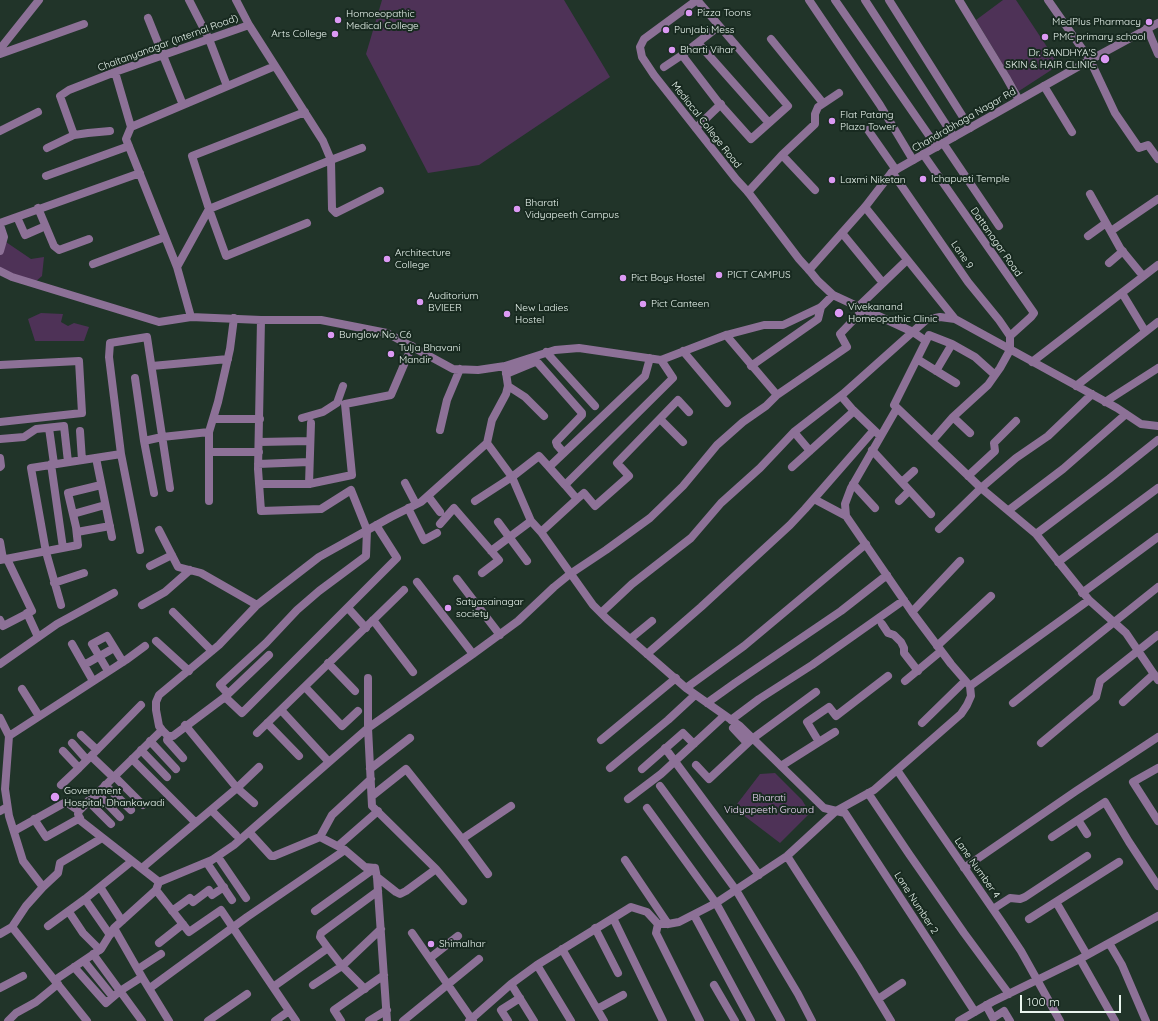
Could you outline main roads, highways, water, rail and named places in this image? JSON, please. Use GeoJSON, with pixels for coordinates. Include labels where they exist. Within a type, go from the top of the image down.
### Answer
{"type":"FeatureCollection","features":[{"type":"Feature","properties":{"kind":"place","name":"Pizza Toons"},"geometry":{"type":"Point","coordinates":[689,13]}},
{"type":"Feature","properties":{"kind":"place","name":"Homoeopathic Medical College"},"geometry":{"type":"Point","coordinates":[338,20]}},
{"type":"Feature","properties":{"kind":"place","name":"MedPlus Pharmacy"},"geometry":{"type":"Point","coordinates":[1149,22]}},
{"type":"Feature","properties":{"kind":"place","name":"Punjabi Mess"},"geometry":{"type":"Point","coordinates":[666,30]}},
{"type":"Feature","properties":{"kind":"place","name":"Arts College"},"geometry":{"type":"Point","coordinates":[335,34]}},
{"type":"Feature","properties":{"kind":"place","name":"PMC primary school"},"geometry":{"type":"Point","coordinates":[1045,37]}},
{"type":"Feature","properties":{"kind":"place","name":"Bharti Vihar"},"geometry":{"type":"Point","coordinates":[672,50]}},
{"type":"Feature","properties":{"kind":"place","name":"Dr. SANDHYA'S SKIN & HAIR CLINIC"},"geometry":{"type":"Point","coordinates":[1105,59]}},
{"type":"Feature","properties":{"kind":"place","name":"Flat Patang Plaza Tower"},"geometry":{"type":"Point","coordinates":[832,121]}},
{"type":"Feature","properties":{"kind":"place","name":"Ichapueti Temple"},"geometry":{"type":"Point","coordinates":[923,179]}},
{"type":"Feature","properties":{"kind":"place","name":"Laxmi Niketan"},"geometry":{"type":"Point","coordinates":[832,180]}},
{"type":"Feature","properties":{"kind":"place","name":"Bharati Vidyapeeth Campus"},"geometry":{"type":"Point","coordinates":[517,209]}},
{"type":"Feature","properties":{"kind":"place","name":"Architecture College"},"geometry":{"type":"Point","coordinates":[387,259]}},
{"type":"Feature","properties":{"kind":"place","name":"PICT CAMPUS"},"geometry":{"type":"Point","coordinates":[719,275]}},
{"type":"Feature","properties":{"kind":"place","name":"Pict Boys Hostel"},"geometry":{"type":"Point","coordinates":[623,278]}},
{"type":"Feature","properties":{"kind":"place","name":"Auditorium BVIEER"},"geometry":{"type":"Point","coordinates":[420,302]}},
{"type":"Feature","properties":{"kind":"place","name":"Pict Canteen"},"geometry":{"type":"Point","coordinates":[643,304]}},
{"type":"Feature","properties":{"kind":"place","name":"Vivekanand Homeopathic Clinic"},"geometry":{"type":"Point","coordinates":[839,313]}},
{"type":"Feature","properties":{"kind":"place","name":"New Ladies Hostel"},"geometry":{"type":"Point","coordinates":[507,314]}},
{"type":"Feature","properties":{"kind":"place","name":"Bunglow No. C6"},"geometry":{"type":"Point","coordinates":[331,335]}},
{"type":"Feature","properties":{"kind":"place","name":"Tulja Bhavani Mandir"},"geometry":{"type":"Point","coordinates":[391,354]}},
{"type":"Feature","properties":{"kind":"place","name":"Satyasainagar society"},"geometry":{"type":"Point","coordinates":[448,608]}},
{"type":"Feature","properties":{"kind":"place","name":"Government Hospital, Dhankawadi"},"geometry":{"type":"Point","coordinates":[55,797]}},
{"type":"Feature","properties":{"kind":"place","name":"Shimalhar"},"geometry":{"type":"Point","coordinates":[431,944]}},
{"type":"Feature","properties":{"kind":"park label","name":"Bharati Vidyapeeth Ground"},"geometry":{"type":"Point","coordinates":[769,804]}}]}
